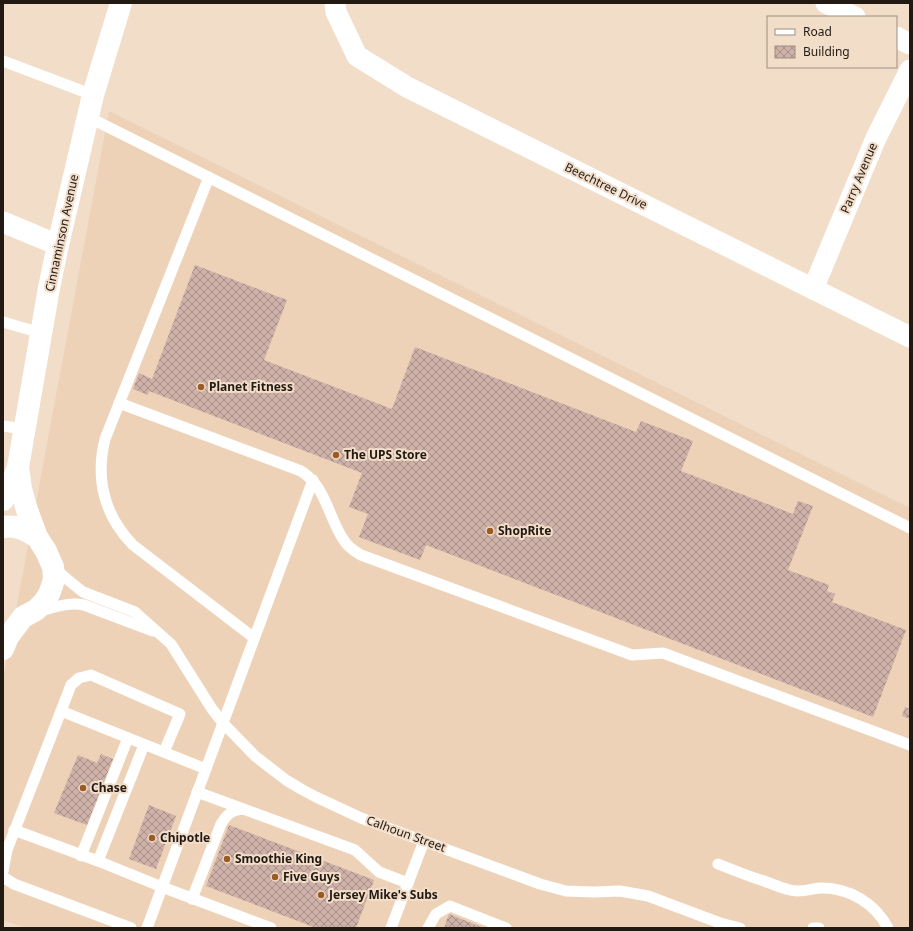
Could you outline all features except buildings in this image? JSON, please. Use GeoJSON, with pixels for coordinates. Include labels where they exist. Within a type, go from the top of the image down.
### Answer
{"type":"FeatureCollection","features":[{"type":"Feature","properties":{"kind":"main road","name":"Cinnaminson Avenue"},"geometry":{"type":"LineString","coordinates":[[3,500],[8,492],[18,467],[41,333],[58,246],[93,95],[121,3]]}},
{"type":"Feature","properties":{"kind":"main road","name":"Cinnaminson Avenue"},"geometry":{"type":"LineString","coordinates":[[3,649],[19,617],[36,610],[44,602],[49,594],[54,579],[53,567],[46,551],[37,538],[21,489],[18,467]]}},
{"type":"Feature","properties":{"kind":"main road"},"geometry":{"type":"LineString","coordinates":[[3,527],[10,526],[23,529],[37,538]]}},
{"type":"Feature","properties":{"kind":"street","name":"Beechtree Drive"},"geometry":{"type":"LineString","coordinates":[[335,3],[336,12],[357,56],[407,87],[910,338]]}},
{"type":"Feature","properties":{"kind":"street"},"geometry":{"type":"LineString","coordinates":[[826,3],[853,16]]}},
{"type":"Feature","properties":{"kind":"street"},"geometry":{"type":"LineString","coordinates":[[897,38],[910,44]]}},
{"type":"Feature","properties":{"kind":"street","name":"Parry Avenue"},"geometry":{"type":"LineString","coordinates":[[813,289],[876,138],[910,70]]}},
{"type":"Feature","properties":{"kind":"street"},"geometry":{"type":"LineString","coordinates":[[3,222],[58,246]]}},
{"type":"Feature","properties":{"kind":"lane"},"geometry":{"type":"LineString","coordinates":[[3,61],[93,95]]}},
{"type":"Feature","properties":{"kind":"lane"},"geometry":{"type":"LineString","coordinates":[[88,117],[910,528]]}},
{"type":"Feature","properties":{"kind":"lane"},"geometry":{"type":"LineString","coordinates":[[209,177],[105,439],[102,449],[100,470],[103,491],[114,520],[133,545],[254,638]]}},
{"type":"Feature","properties":{"kind":"lane"},"geometry":{"type":"LineString","coordinates":[[3,322],[41,333]]}},
{"type":"Feature","properties":{"kind":"lane"},"geometry":{"type":"LineString","coordinates":[[119,403],[301,471],[313,480],[319,488],[343,539],[361,555],[632,655],[663,653],[910,745]]}},
{"type":"Feature","properties":{"kind":"lane"},"geometry":{"type":"LineString","coordinates":[[3,426],[24,429]]}},
{"type":"Feature","properties":{"kind":"lane"},"geometry":{"type":"LineString","coordinates":[[147,928],[313,480]]}},
{"type":"Feature","properties":{"kind":"lane","name":"Calhoun Street"},"geometry":{"type":"LineString","coordinates":[[53,567],[83,592],[135,612],[171,644],[212,709],[223,723],[255,756],[286,780],[301,789],[362,818],[540,884],[566,891],[620,891],[648,896],[724,926],[740,928]]}},
{"type":"Feature","properties":{"kind":"lane","name":"Calhoun Street"},"geometry":{"type":"LineString","coordinates":[[19,617],[56,606],[76,604],[84,605],[157,633]]}},
{"type":"Feature","properties":{"kind":"lane"},"geometry":{"type":"LineString","coordinates":[[3,870],[7,850],[14,830],[61,711],[71,686],[79,678],[91,675],[180,714],[164,752]]}},
{"type":"Feature","properties":{"kind":"lane"},"geometry":{"type":"LineString","coordinates":[[61,711],[206,769]]}},
{"type":"Feature","properties":{"kind":"lane"},"geometry":{"type":"LineString","coordinates":[[81,856],[128,738]]}},
{"type":"Feature","properties":{"kind":"lane"},"geometry":{"type":"LineString","coordinates":[[98,861],[144,744]]}},
{"type":"Feature","properties":{"kind":"lane"},"geometry":{"type":"LineString","coordinates":[[198,792],[355,850],[379,872],[408,883]]}},
{"type":"Feature","properties":{"kind":"lane"},"geometry":{"type":"LineString","coordinates":[[192,899],[221,824],[225,817],[230,813],[243,809]]}},
{"type":"Feature","properties":{"kind":"lane"},"geometry":{"type":"LineString","coordinates":[[14,830],[271,928]]}},
{"type":"Feature","properties":{"kind":"lane"},"geometry":{"type":"LineString","coordinates":[[392,928],[424,841]]}},
{"type":"Feature","properties":{"kind":"lane"},"geometry":{"type":"LineString","coordinates":[[718,864],[788,890],[802,891],[823,888],[845,892],[859,898],[871,906],[888,928]]}},
{"type":"Feature","properties":{"kind":"lane"},"geometry":{"type":"LineString","coordinates":[[3,876],[14,884],[131,928]]}},
{"type":"Feature","properties":{"kind":"lane"},"geometry":{"type":"LineString","coordinates":[[428,928],[436,914],[450,906],[506,928]]}},
{"type":"Feature","properties":{"kind":"lane"},"geometry":{"type":"LineString","coordinates":[[813,928],[819,928]]}},
{"type":"Feature","properties":{"kind":"shaded area"},"geometry":{"type":"Polygon","coordinates":[[[109,111],[910,508],[910,928],[25,928],[3,920],[3,680],[109,111]]]}},
{"type":"Feature","properties":{"kind":"place","name":"Planet Fitness"},"geometry":{"type":"Point","coordinates":[201,387]}},
{"type":"Feature","properties":{"kind":"place","name":"The UPS Store"},"geometry":{"type":"Point","coordinates":[336,455]}},
{"type":"Feature","properties":{"kind":"place","name":"ShopRite"},"geometry":{"type":"Point","coordinates":[490,531]}},
{"type":"Feature","properties":{"kind":"place","name":"Chase"},"geometry":{"type":"Point","coordinates":[83,788]}},
{"type":"Feature","properties":{"kind":"place","name":"Chipotle"},"geometry":{"type":"Point","coordinates":[152,838]}},
{"type":"Feature","properties":{"kind":"place","name":"Smoothie King"},"geometry":{"type":"Point","coordinates":[227,859]}},
{"type":"Feature","properties":{"kind":"place","name":"Five Guys"},"geometry":{"type":"Point","coordinates":[275,877]}},
{"type":"Feature","properties":{"kind":"place","name":"Jersey Mike's Subs"},"geometry":{"type":"Point","coordinates":[321,895]}}]}
